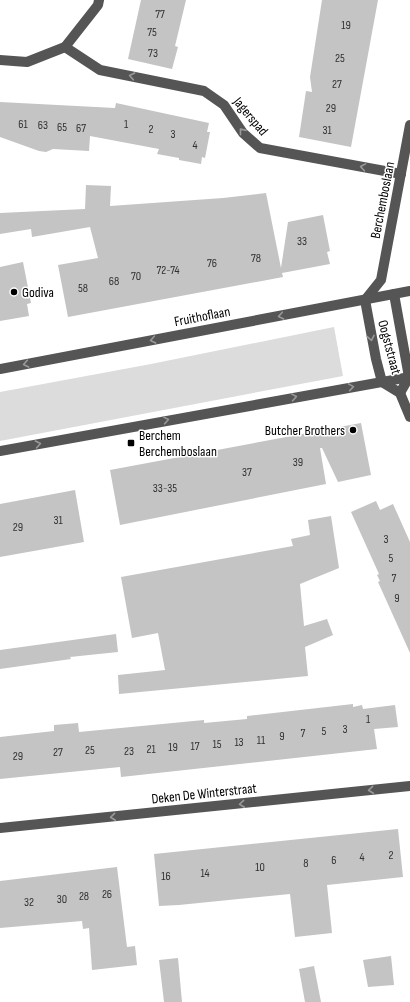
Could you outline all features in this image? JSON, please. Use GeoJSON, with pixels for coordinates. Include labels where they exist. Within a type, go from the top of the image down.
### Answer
{"type":"FeatureCollection","features":[{"type":"Feature","properties":{"kind":"street"},"geometry":{"type":"LineString","coordinates":[[0,60],[27,62],[65,47],[98,5],[99,0]]}},
{"type":"Feature","properties":{"kind":"street","name":"Jagerspad"},"geometry":{"type":"LineString","coordinates":[[65,47],[100,70],[204,91],[224,105],[243,133],[260,148],[402,174]]}},
{"type":"Feature","properties":{"kind":"street","name":"Berchemboslaan"},"geometry":{"type":"LineString","coordinates":[[365,300],[380,280],[402,174],[410,125]]}},
{"type":"Feature","properties":{"kind":"street"},"geometry":{"type":"LineString","coordinates":[[380,280],[394,294]]}},
{"type":"Feature","properties":{"kind":"street","name":"Fruithoflaan"},"geometry":{"type":"LineString","coordinates":[[0,369],[410,291]]}},
{"type":"Feature","properties":{"kind":"street","name":"Oogststraat"},"geometry":{"type":"LineString","coordinates":[[394,294],[409,377],[400,393]]}},
{"type":"Feature","properties":{"kind":"street","name":"Oogststraat"},"geometry":{"type":"LineString","coordinates":[[365,300],[376,359],[382,382],[400,393],[410,417]]}},
{"type":"Feature","properties":{"kind":"street"},"geometry":{"type":"LineString","coordinates":[[0,451],[409,377]]}},
{"type":"Feature","properties":{"kind":"street","name":"Deken De Winterstraat"},"geometry":{"type":"LineString","coordinates":[[0,828],[410,786]]}},
{"type":"Feature","properties":{"kind":"shaded area"},"geometry":{"type":"Polygon","coordinates":[[[334,327],[343,376],[0,441],[0,392],[151,364],[334,327]]]}},
{"type":"Feature","properties":{"kind":"building"},"geometry":{"type":"Polygon","coordinates":[[[141,0],[186,0],[175,46],[178,47],[172,69],[128,59],[141,0]]]}},
{"type":"Feature","properties":{"kind":"building"},"geometry":{"type":"Polygon","coordinates":[[[322,0],[378,0],[351,147],[299,137],[306,91],[312,92],[310,77],[322,0]]]}},
{"type":"Feature","properties":{"kind":"building"},"geometry":{"type":"Polygon","coordinates":[[[0,102],[115,108],[116,103],[209,123],[207,132],[210,132],[205,158],[202,157],[201,164],[179,160],[179,158],[157,154],[159,149],[90,136],[89,151],[53,149],[46,152],[39,151],[0,137],[0,102]]]}},
{"type":"Feature","properties":{"kind":"building"},"geometry":{"type":"Polygon","coordinates":[[[86,185],[111,186],[110,206],[223,198],[266,193],[281,268],[288,222],[323,215],[330,251],[327,252],[330,264],[282,273],[283,277],[68,317],[58,265],[98,258],[90,227],[32,237],[31,229],[0,234],[0,213],[85,209],[86,185]]]}},
{"type":"Feature","properties":{"kind":"building"},"geometry":{"type":"Polygon","coordinates":[[[23,262],[31,303],[27,304],[29,316],[0,321],[0,267],[23,262]]]}},
{"type":"Feature","properties":{"kind":"building"},"geometry":{"type":"Polygon","coordinates":[[[361,423],[371,475],[338,482],[322,448],[320,448],[326,484],[120,525],[110,470],[361,423]]]}},
{"type":"Feature","properties":{"kind":"building"},"geometry":{"type":"Polygon","coordinates":[[[75,490],[84,542],[0,557],[0,504],[75,490]]]}},
{"type":"Feature","properties":{"kind":"building"},"geometry":{"type":"Polygon","coordinates":[[[376,501],[380,510],[393,504],[410,542],[410,653],[378,582],[380,581],[377,575],[379,574],[351,512],[376,501]]]}},
{"type":"Feature","properties":{"kind":"building"},"geometry":{"type":"Polygon","coordinates":[[[331,516],[339,568],[300,584],[304,626],[327,619],[333,635],[305,647],[308,676],[119,694],[118,675],[165,670],[158,633],[132,638],[121,577],[293,546],[291,539],[310,535],[308,520],[331,516]]]}},
{"type":"Feature","properties":{"kind":"building"},"geometry":{"type":"Polygon","coordinates":[[[116,634],[118,652],[70,657],[71,659],[0,669],[0,650],[116,634]]]}},
{"type":"Feature","properties":{"kind":"building"},"geometry":{"type":"Polygon","coordinates":[[[353,704],[353,707],[362,705],[363,709],[395,705],[398,727],[374,729],[377,749],[121,777],[120,767],[0,779],[0,737],[54,731],[54,725],[78,723],[79,732],[204,720],[204,723],[247,719],[247,716],[353,704]]]}},
{"type":"Feature","properties":{"kind":"building"},"geometry":{"type":"Polygon","coordinates":[[[398,829],[403,877],[327,885],[332,933],[295,937],[290,894],[159,906],[154,854],[398,829]]]}},
{"type":"Feature","properties":{"kind":"building"},"geometry":{"type":"Polygon","coordinates":[[[117,867],[127,947],[135,946],[137,965],[92,970],[89,928],[83,929],[82,921],[0,928],[0,881],[117,867]]]}},
{"type":"Feature","properties":{"kind":"building"},"geometry":{"type":"Polygon","coordinates":[[[391,956],[394,985],[368,987],[363,960],[391,956]]]}},
{"type":"Feature","properties":{"kind":"building"},"geometry":{"type":"Polygon","coordinates":[[[178,958],[182,1002],[164,1002],[159,960],[178,958]]]}},
{"type":"Feature","properties":{"kind":"building"},"geometry":{"type":"Polygon","coordinates":[[[314,966],[321,1002],[305,1002],[299,969],[314,966]]]}},
{"type":"Feature","properties":{"kind":"place","name":"Godiva"},"geometry":{"type":"Point","coordinates":[14,292]}},
{"type":"Feature","properties":{"kind":"place","name":"Butcher Brothers"},"geometry":{"type":"Point","coordinates":[353,430]}},
{"type":"Feature","properties":{"kind":"place","name":"Berchem Berchemboslaan"},"geometry":{"type":"Point","coordinates":[131,443]}}]}
